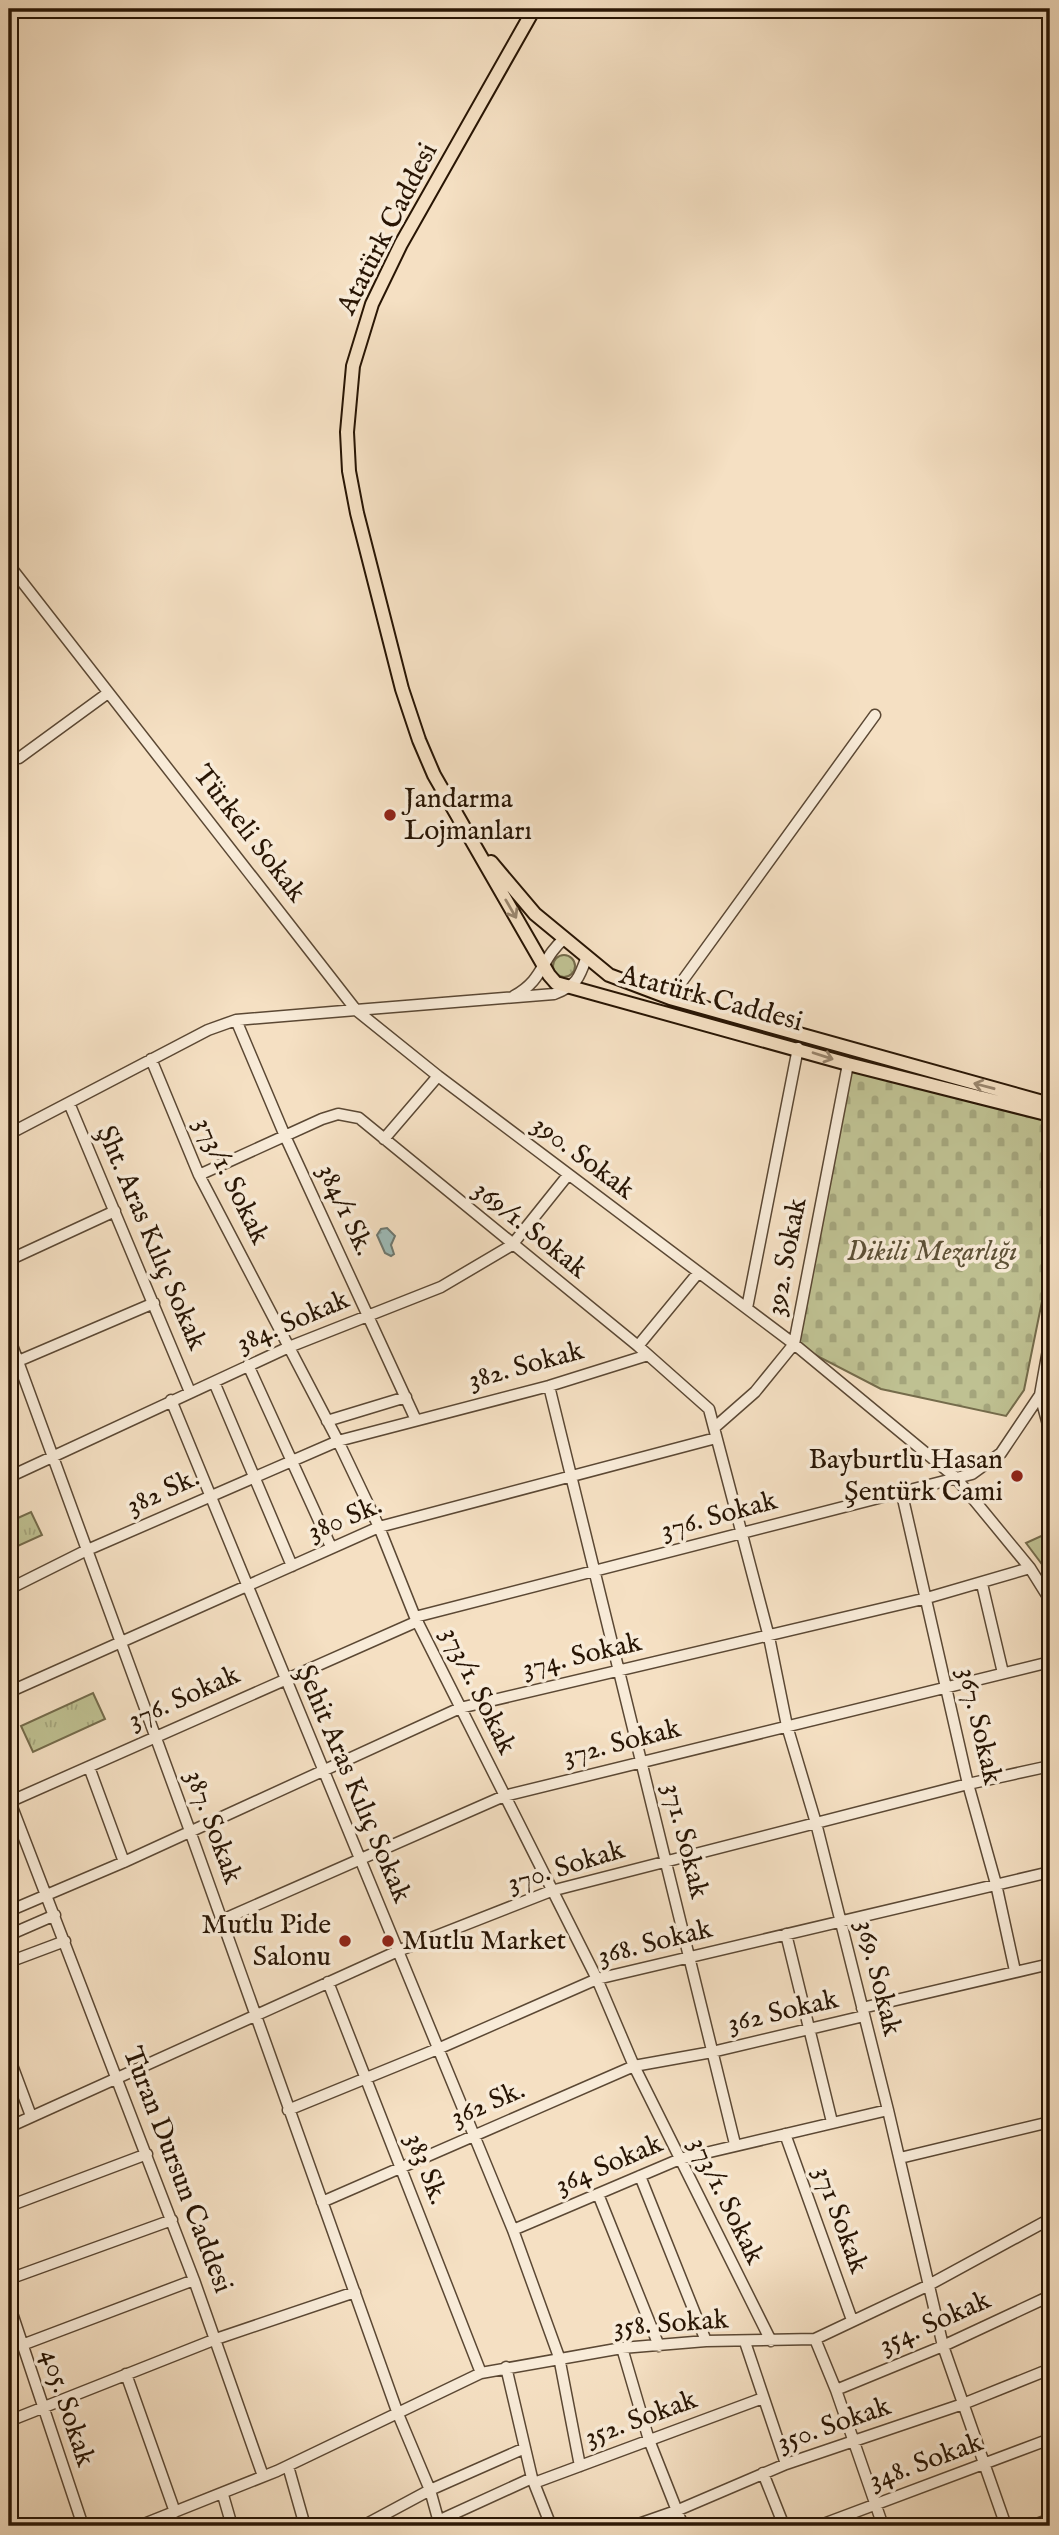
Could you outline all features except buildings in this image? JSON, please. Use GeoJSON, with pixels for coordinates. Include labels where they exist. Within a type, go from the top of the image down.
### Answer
{"type":"FeatureCollection","features":[{"type":"Feature","properties":{"kind":"main road","name":"Atatürk Caddesi"},"geometry":{"type":"LineString","coordinates":[[534,9],[384,278],[353,366],[349,398],[349,471],[385,625],[419,740],[453,808],[556,983],[848,1064],[1050,1115]]}},
{"type":"Feature","properties":{"kind":"main road","name":"Atatürk Caddesi"},"geometry":{"type":"LineString","coordinates":[[453,808],[484,854],[535,914],[609,975],[670,998],[1050,1104]]}},
{"type":"Feature","properties":{"kind":"street","name":"Türkeli Sokak"},"geometry":{"type":"LineString","coordinates":[[9,565],[356,1010]]}},
{"type":"Feature","properties":{"kind":"street"},"geometry":{"type":"LineString","coordinates":[[19,758],[108,693]]}},
{"type":"Feature","properties":{"kind":"street"},"geometry":{"type":"LineString","coordinates":[[670,998],[876,716]]}},
{"type":"Feature","properties":{"kind":"street"},"geometry":{"type":"LineString","coordinates":[[511,998],[536,982],[552,949],[565,938]]}},
{"type":"Feature","properties":{"kind":"street"},"geometry":{"type":"LineString","coordinates":[[9,1134],[150,1059],[208,1030],[236,1020],[554,994],[572,987],[580,976],[587,956]]}},
{"type":"Feature","properties":{"kind":"street","name":"390. Sokak"},"geometry":{"type":"LineString","coordinates":[[356,1010],[438,1076],[794,1344],[956,1478],[1030,1568],[1050,1600]]}},
{"type":"Feature","properties":{"kind":"street","name":"384/1 Sk."},"geometry":{"type":"LineString","coordinates":[[236,1020],[285,1136],[415,1418]]}},
{"type":"Feature","properties":{"kind":"street"},"geometry":{"type":"LineString","coordinates":[[747,1308],[797,1048]]}},
{"type":"Feature","properties":{"kind":"street","name":"373/1. Sokak"},"geometry":{"type":"LineString","coordinates":[[150,1059],[200,1175],[338,1441],[380,1527],[417,1619],[597,1979],[635,2066],[771,2341]]}},
{"type":"Feature","properties":{"kind":"street","name":"392. Sokak"},"geometry":{"type":"LineString","coordinates":[[715,1433],[755,1392],[794,1344],[848,1064]]}},
{"type":"Feature","properties":{"kind":"street"},"geometry":{"type":"LineString","coordinates":[[384,1139],[438,1076]]}},
{"type":"Feature","properties":{"kind":"street","name":"Şht. Aras Kılıç Sokak"},"geometry":{"type":"LineString","coordinates":[[69,1103],[191,1392]]}},
{"type":"Feature","properties":{"kind":"street","name":"369/1. Sokak"},"geometry":{"type":"LineString","coordinates":[[200,1175],[338,1114],[359,1118],[638,1346],[704,1404],[715,1433]]}},
{"type":"Feature","properties":{"kind":"street","name":"384. Sokak"},"geometry":{"type":"LineString","coordinates":[[9,1477],[248,1365],[441,1287],[512,1245],[568,1175]]}},
{"type":"Feature","properties":{"kind":"street"},"geometry":{"type":"LineString","coordinates":[[9,1259],[115,1211]]}},
{"type":"Feature","properties":{"kind":"street"},"geometry":{"type":"LineString","coordinates":[[638,1346],[698,1273]]}},
{"type":"Feature","properties":{"kind":"street"},"geometry":{"type":"LineString","coordinates":[[13,1363],[154,1303]]}},
{"type":"Feature","properties":{"kind":"street","name":"387. Sokak"},"geometry":{"type":"LineString","coordinates":[[9,1337],[13,1363],[190,1830],[398,2414],[430,2490],[439,2524]]}},
{"type":"Feature","properties":{"kind":"street"},"geometry":{"type":"LineString","coordinates":[[1050,1339],[1045,1395],[1050,1432]]}},
{"type":"Feature","properties":{"kind":"street","name":"382. Sokak"},"geometry":{"type":"LineString","coordinates":[[338,1441],[415,1418],[549,1386],[648,1355]]}},
{"type":"Feature","properties":{"kind":"street"},"geometry":{"type":"LineString","coordinates":[[248,1365],[331,1547]]}},
{"type":"Feature","properties":{"kind":"street"},"geometry":{"type":"LineString","coordinates":[[214,1382],[292,1566]]}},
{"type":"Feature","properties":{"kind":"street","name":"371. Sokak"},"geometry":{"type":"LineString","coordinates":[[549,1386],[573,1475],[592,1571],[691,1957],[735,2144]]}},
{"type":"Feature","properties":{"kind":"street","name":"376. Sokak"},"geometry":{"type":"LineString","coordinates":[[9,1801],[417,1619],[901,1490],[956,1478],[981,1469],[1001,1453],[1045,1395]]}},
{"type":"Feature","properties":{"kind":"street"},"geometry":{"type":"LineString","coordinates":[[327,1420],[406,1397]]}},
{"type":"Feature","properties":{"kind":"street","name":"Şehit Aras Kılıç Sokak"},"geometry":{"type":"LineString","coordinates":[[171,1400],[513,2230],[559,2357],[580,2466]]}},
{"type":"Feature","properties":{"kind":"street","name":"380 Sk."},"geometry":{"type":"LineString","coordinates":[[9,1692],[380,1527],[715,1433]]}},
{"type":"Feature","properties":{"kind":"street","name":"369. Sokak"},"geometry":{"type":"LineString","coordinates":[[715,1433],[769,1637],[787,1726],[816,1824],[900,2158],[943,2346],[1006,2526]]}},
{"type":"Feature","properties":{"kind":"street","name":"382 Sk."},"geometry":{"type":"LineString","coordinates":[[9,1589],[85,1551],[291,1458],[338,1441]]}},
{"type":"Feature","properties":{"kind":"street","name":"367. Sokak"},"geometry":{"type":"LineString","coordinates":[[901,1490],[968,1784],[996,1884],[1015,1970]]}},
{"type":"Feature","properties":{"kind":"street","name":"374. Sokak"},"geometry":{"type":"LineString","coordinates":[[9,1910],[124,1862],[460,1708],[769,1637],[982,1584],[1030,1568]]}},
{"type":"Feature","properties":{"kind":"street"},"geometry":{"type":"LineString","coordinates":[[982,1584],[1003,1673]]}},
{"type":"Feature","properties":{"kind":"street","name":"372. Sokak"},"geometry":{"type":"LineString","coordinates":[[222,1920],[504,1796],[1050,1662]]}},
{"type":"Feature","properties":{"kind":"street","name":"370. Sokak"},"geometry":{"type":"LineString","coordinates":[[9,2127],[398,1951],[551,1891],[968,1784],[1050,1766]]}},
{"type":"Feature","properties":{"kind":"street"},"geometry":{"type":"LineString","coordinates":[[89,1767],[124,1862]]}},
{"type":"Feature","properties":{"kind":"street","name":"Turan Dursun Caddesi"},"geometry":{"type":"LineString","coordinates":[[9,1801],[48,1894],[172,2220],[263,2476]]}},
{"type":"Feature","properties":{"kind":"street","name":"368. Sokak"},"geometry":{"type":"LineString","coordinates":[[288,2110],[440,2048],[597,1979],[1050,1872]]}},
{"type":"Feature","properties":{"kind":"street"},"geometry":{"type":"LineString","coordinates":[[9,1935],[55,1915]]}},
{"type":"Feature","properties":{"kind":"street"},"geometry":{"type":"LineString","coordinates":[[786,1934],[832,2122]]}},
{"type":"Feature","properties":{"kind":"street"},"geometry":{"type":"LineString","coordinates":[[9,1962],[65,1941]]}},
{"type":"Feature","properties":{"kind":"street","name":"362 Sokak"},"geometry":{"type":"LineString","coordinates":[[635,2066],[712,2052],[1015,1970],[1050,1964]]}},
{"type":"Feature","properties":{"kind":"street","name":"383 Sk."},"geometry":{"type":"LineString","coordinates":[[328,1982],[481,2373]]}},
{"type":"Feature","properties":{"kind":"street"},"geometry":{"type":"LineString","coordinates":[[9,2057],[31,2116]]}},
{"type":"Feature","properties":{"kind":"street","name":"362 Sk."},"geometry":{"type":"LineString","coordinates":[[322,2202],[635,2066]]}},
{"type":"Feature","properties":{"kind":"street","name":"364 Sokak"},"geometry":{"type":"LineString","coordinates":[[513,2230],[680,2159],[888,2110]]}},
{"type":"Feature","properties":{"kind":"street"},"geometry":{"type":"LineString","coordinates":[[900,2158],[1050,2122]]}},
{"type":"Feature","properties":{"kind":"street","name":"371 Sokak"},"geometry":{"type":"LineString","coordinates":[[785,2134],[852,2320]]}},
{"type":"Feature","properties":{"kind":"street"},"geometry":{"type":"LineString","coordinates":[[9,2206],[147,2154]]}},
{"type":"Feature","properties":{"kind":"street"},"geometry":{"type":"LineString","coordinates":[[640,2176],[706,2341]]}},
{"type":"Feature","properties":{"kind":"street"},"geometry":{"type":"LineString","coordinates":[[598,2194],[659,2346]]}},
{"type":"Feature","properties":{"kind":"street","name":"358. Sokak"},"geometry":{"type":"LineString","coordinates":[[288,2466],[481,2373],[559,2357],[622,2348],[706,2341],[815,2339],[928,2286],[1050,2219]]}},
{"type":"Feature","properties":{"kind":"street"},"geometry":{"type":"LineString","coordinates":[[9,2279],[172,2220]]}},
{"type":"Feature","properties":{"kind":"street"},"geometry":{"type":"LineString","coordinates":[[22,2345],[194,2280]]}},
{"type":"Feature","properties":{"kind":"street"},"geometry":{"type":"LineString","coordinates":[[9,2421],[216,2339],[355,2292]]}},
{"type":"Feature","properties":{"kind":"street","name":"354. Sokak"},"geometry":{"type":"LineString","coordinates":[[836,2390],[943,2346],[1050,2297]]}},
{"type":"Feature","properties":{"kind":"street","name":"405. Sokak"},"geometry":{"type":"LineString","coordinates":[[9,2304],[83,2526]]}},
{"type":"Feature","properties":{"kind":"street"},"geometry":{"type":"LineString","coordinates":[[815,2339],[855,2442],[883,2526]]}},
{"type":"Feature","properties":{"kind":"street"},"geometry":{"type":"LineString","coordinates":[[745,2342],[786,2464]]}},
{"type":"Feature","properties":{"kind":"street"},"geometry":{"type":"LineString","coordinates":[[622,2348],[649,2440],[682,2526]]}},
{"type":"Feature","properties":{"kind":"street"},"geometry":{"type":"LineString","coordinates":[[506,2367],[533,2481],[551,2526]]}},
{"type":"Feature","properties":{"kind":"street","name":"350. Sokak"},"geometry":{"type":"LineString","coordinates":[[632,2526],[676,2511],[786,2464],[963,2404],[1050,2369]]}},
{"type":"Feature","properties":{"kind":"street"},"geometry":{"type":"LineString","coordinates":[[126,2374],[175,2512]]}},
{"type":"Feature","properties":{"kind":"street","name":"352. Sokak"},"geometry":{"type":"LineString","coordinates":[[439,2524],[533,2481],[763,2398]]}},
{"type":"Feature","properties":{"kind":"street","name":"348. Sokak"},"geometry":{"type":"LineString","coordinates":[[818,2526],[1050,2439]]}},
{"type":"Feature","properties":{"kind":"street"},"geometry":{"type":"LineString","coordinates":[[363,2526],[430,2490],[525,2448]]}},
{"type":"Feature","properties":{"kind":"street"},"geometry":{"type":"LineString","coordinates":[[139,2526],[223,2495],[288,2466],[305,2526]]}},
{"type":"Feature","properties":{"kind":"street"},"geometry":{"type":"LineString","coordinates":[[763,2473],[783,2526]]}},
{"type":"Feature","properties":{"kind":"street"},"geometry":{"type":"LineString","coordinates":[[223,2495],[232,2526]]}},
{"type":"Feature","properties":{"kind":"street"},"geometry":{"type":"LineString","coordinates":[[1031,2526],[1050,2519]]}},
{"type":"Feature","properties":{"kind":"green space"},"geometry":{"type":"Polygon","coordinates":[[[564,955],[572,958],[575,966],[572,974],[564,977],[556,974],[553,966],[556,958],[564,955]]]}},
{"type":"Feature","properties":{"kind":"green space","name":"Dikili Mezarlığı"},"geometry":{"type":"Polygon","coordinates":[[[847,1070],[1050,1121],[1050,1262],[1024,1390],[1006,1416],[881,1389],[794,1344],[847,1070]]]}},
{"type":"Feature","properties":{"kind":"green space"},"geometry":{"type":"Polygon","coordinates":[[[31,1512],[42,1535],[9,1550],[9,1522],[31,1512]]]}},
{"type":"Feature","properties":{"kind":"green space"},"geometry":{"type":"Polygon","coordinates":[[[1050,1532],[1050,1575],[1026,1543],[1050,1532]]]}},
{"type":"Feature","properties":{"kind":"green space"},"geometry":{"type":"Polygon","coordinates":[[[93,1693],[105,1719],[33,1752],[21,1726],[93,1693]]]}},
{"type":"Feature","properties":{"kind":"water"},"geometry":{"type":"Polygon","coordinates":[[[387,1228],[395,1236],[391,1245],[394,1254],[391,1256],[385,1253],[377,1235],[381,1229],[387,1228]]]}},
{"type":"Feature","properties":{"kind":"place","name":"Jandarma Lojmanları"},"geometry":{"type":"Point","coordinates":[390,815]}},
{"type":"Feature","properties":{"kind":"place","name":"Bayburtlu Hasan Şentürk Cami"},"geometry":{"type":"Point","coordinates":[1017,1476]}},
{"type":"Feature","properties":{"kind":"place","name":"Mutlu Pide Salonu"},"geometry":{"type":"Point","coordinates":[345,1941]}},
{"type":"Feature","properties":{"kind":"place","name":"Mutlu Market"},"geometry":{"type":"Point","coordinates":[388,1941]}}]}
